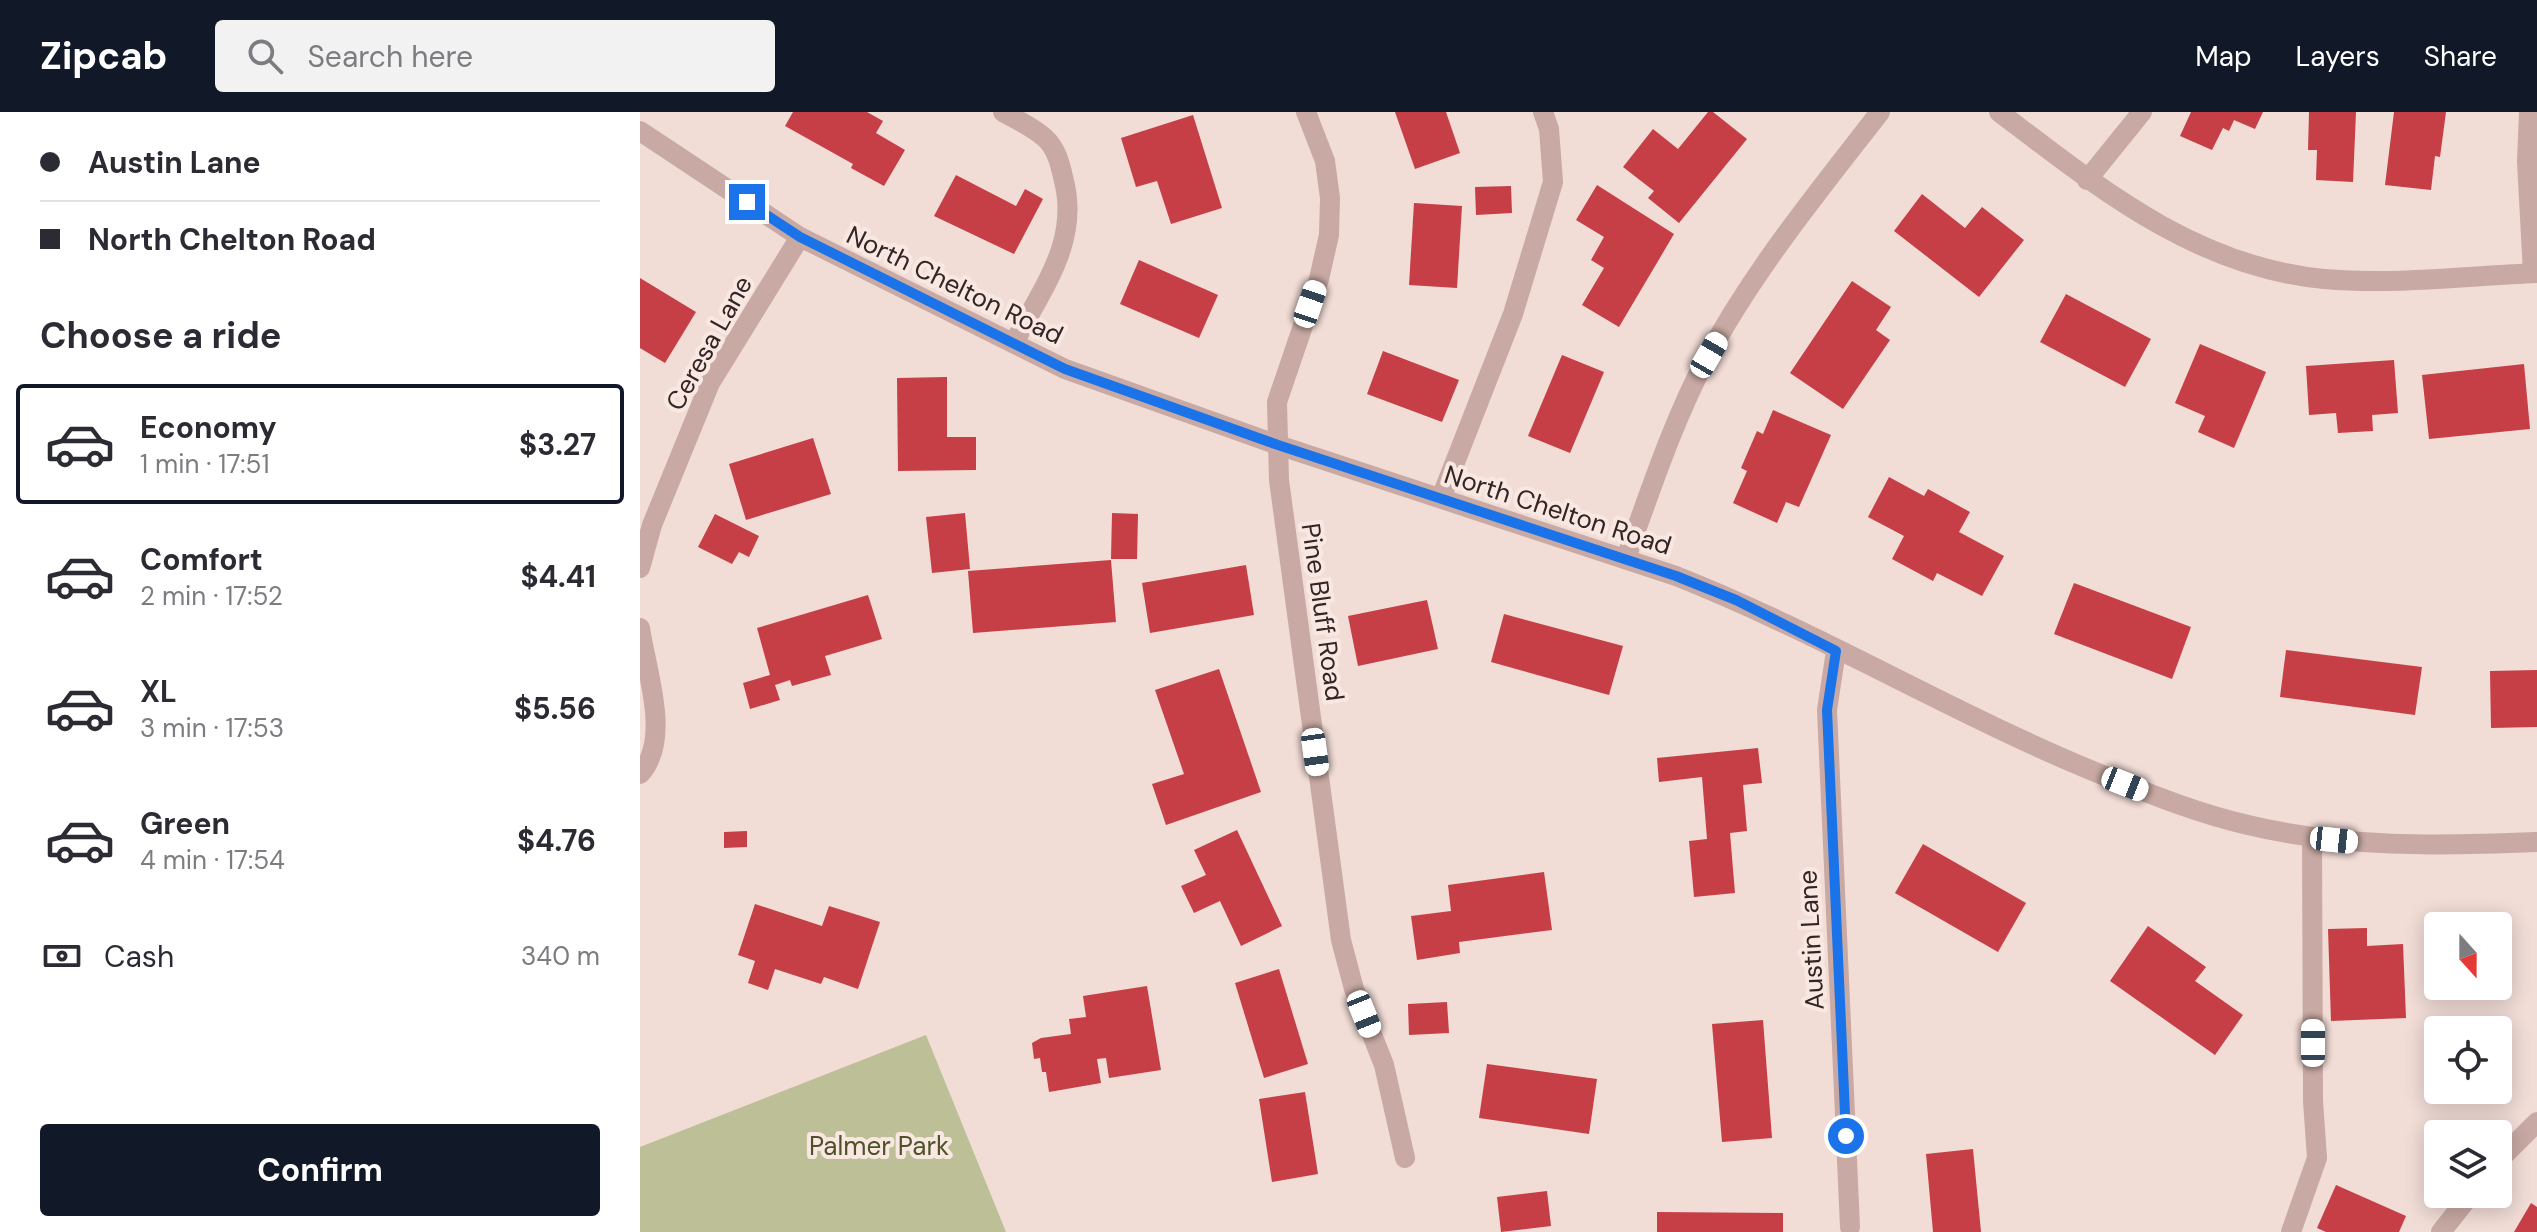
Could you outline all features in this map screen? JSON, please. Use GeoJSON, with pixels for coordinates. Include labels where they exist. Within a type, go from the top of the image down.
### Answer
{"type":"FeatureCollection","features":[{"type":"Feature","properties":{"kind":"street"},"geometry":{"type":"LineString","coordinates":[[1003,112],[1045,138],[1054,149],[1067,191],[1070,214],[1064,246],[1014,343]]}},
{"type":"Feature","properties":{"kind":"street","name":"Pine Bluff Road"},"geometry":{"type":"LineString","coordinates":[[1306,112],[1325,161],[1330,198],[1329,235],[1319,279],[1277,402],[1279,480],[1341,940],[1354,989],[1384,1065],[1405,1158]]}},
{"type":"Feature","properties":{"kind":"street"},"geometry":{"type":"LineString","coordinates":[[1441,498],[1513,314],[1553,182],[1549,129],[1543,112]]}},
{"type":"Feature","properties":{"kind":"street"},"geometry":{"type":"LineString","coordinates":[[1626,558],[1672,431],[1709,355],[1782,239],[1880,112]]}},
{"type":"Feature","properties":{"kind":"street"},"geometry":{"type":"LineString","coordinates":[[1999,112],[2087,180],[2167,230],[2224,254],[2282,273],[2325,279],[2367,280],[2535,273],[2527,162],[2529,112]]}},
{"type":"Feature","properties":{"kind":"street"},"geometry":{"type":"LineString","coordinates":[[2087,180],[2142,112]]}},
{"type":"Feature","properties":{"kind":"street","name":"North Chelton Road"},"geometry":{"type":"LineString","coordinates":[[640,131],[800,237],[1065,369],[1278,445],[1626,558],[1736,600],[2047,753],[2163,799],[2247,825],[2312,838],[2431,847],[2537,842]]}},
{"type":"Feature","properties":{"kind":"street","name":"Ceresa Lane"},"geometry":{"type":"LineString","coordinates":[[640,568],[652,525],[710,383],[800,237]]}},
{"type":"Feature","properties":{"kind":"street"},"geometry":{"type":"LineString","coordinates":[[640,628],[657,733],[654,753],[640,774]]}},
{"type":"Feature","properties":{"kind":"street","name":"Austin Lane"},"geometry":{"type":"LineString","coordinates":[[1836,651],[1827,710],[1850,1227]]}},
{"type":"Feature","properties":{"kind":"street"},"geometry":{"type":"LineString","coordinates":[[2291,1232],[2317,1158],[2313,1101],[2312,838]]}},
{"type":"Feature","properties":{"kind":"street"},"geometry":{"type":"LineString","coordinates":[[2512,1147],[2537,1122]]}},
{"type":"Feature","properties":{"kind":"street"},"geometry":{"type":"LineString","coordinates":[[2441,1232],[2460,1208]]}},
{"type":"Feature","properties":{"kind":"green space","name":"Palmer Park"},"geometry":{"type":"Polygon","coordinates":[[[926,1035],[1006,1232],[640,1232],[640,1147],[926,1035]]]}},
{"type":"Feature","properties":{"kind":"building"},"geometry":{"type":"Polygon","coordinates":[[[793,112],[867,112],[883,121],[876,133],[905,150],[884,186],[851,168],[853,164],[785,126],[793,112]]]}},
{"type":"Feature","properties":{"kind":"building"},"geometry":{"type":"Polygon","coordinates":[[[1395,112],[1446,112],[1460,153],[1415,169],[1395,112]]]}},
{"type":"Feature","properties":{"kind":"building"},"geometry":{"type":"Polygon","coordinates":[[[1708,112],[1713,112],[1747,139],[1679,223],[1648,198],[1654,191],[1623,167],[1653,129],[1678,149],[1708,112]]]}},
{"type":"Feature","properties":{"kind":"building"},"geometry":{"type":"Polygon","coordinates":[[[2191,112],[2263,112],[2255,129],[2234,120],[2229,131],[2223,128],[2212,150],[2180,136],[2191,112]]]}},
{"type":"Feature","properties":{"kind":"building"},"geometry":{"type":"Polygon","coordinates":[[[2309,112],[2356,112],[2353,182],[2316,180],[2317,150],[2308,150],[2309,112]]]}},
{"type":"Feature","properties":{"kind":"building"},"geometry":{"type":"Polygon","coordinates":[[[2394,112],[2446,112],[2440,157],[2435,156],[2431,190],[2385,185],[2394,112]]]}},
{"type":"Feature","properties":{"kind":"building"},"geometry":{"type":"Polygon","coordinates":[[[1193,115],[1222,208],[1171,224],[1157,181],[1136,187],[1121,138],[1193,115]]]}},
{"type":"Feature","properties":{"kind":"building"},"geometry":{"type":"Polygon","coordinates":[[[956,175],[1016,206],[1025,189],[1043,199],[1014,254],[934,216],[956,175]]]}},
{"type":"Feature","properties":{"kind":"building"},"geometry":{"type":"Polygon","coordinates":[[[1597,185],[1674,234],[1619,327],[1582,305],[1604,268],[1591,260],[1604,237],[1576,220],[1597,185]]]}},
{"type":"Feature","properties":{"kind":"building"},"geometry":{"type":"Polygon","coordinates":[[[1511,186],[1512,213],[1476,215],[1475,187],[1511,186]]]}},
{"type":"Feature","properties":{"kind":"building"},"geometry":{"type":"Polygon","coordinates":[[[1922,194],[1965,228],[1982,207],[2024,240],[1979,297],[1894,231],[1922,194]]]}},
{"type":"Feature","properties":{"kind":"building"},"geometry":{"type":"Polygon","coordinates":[[[1414,203],[1462,206],[1457,288],[1409,285],[1414,203]]]}},
{"type":"Feature","properties":{"kind":"building"},"geometry":{"type":"Polygon","coordinates":[[[1139,260],[1218,295],[1199,338],[1120,304],[1139,260]]]}},
{"type":"Feature","properties":{"kind":"building"},"geometry":{"type":"Polygon","coordinates":[[[640,278],[696,312],[665,363],[640,348],[640,278]]]}},
{"type":"Feature","properties":{"kind":"building"},"geometry":{"type":"Polygon","coordinates":[[[1852,281],[1891,307],[1876,330],[1890,340],[1843,409],[1790,373],[1852,281]]]}},
{"type":"Feature","properties":{"kind":"building"},"geometry":{"type":"Polygon","coordinates":[[[2066,294],[2151,339],[2125,387],[2040,342],[2066,294]]]}},
{"type":"Feature","properties":{"kind":"building"},"geometry":{"type":"Polygon","coordinates":[[[2200,344],[2266,372],[2234,448],[2198,432],[2205,416],[2175,403],[2200,344]]]}},
{"type":"Feature","properties":{"kind":"building"},"geometry":{"type":"Polygon","coordinates":[[[1383,351],[1459,380],[1442,422],[1367,394],[1383,351]]]}},
{"type":"Feature","properties":{"kind":"building"},"geometry":{"type":"Polygon","coordinates":[[[1562,355],[1604,372],[1570,453],[1528,436],[1562,355]]]}},
{"type":"Feature","properties":{"kind":"building"},"geometry":{"type":"Polygon","coordinates":[[[2394,360],[2398,413],[2372,415],[2373,431],[2338,433],[2336,413],[2309,415],[2306,366],[2394,360]]]}},
{"type":"Feature","properties":{"kind":"building"},"geometry":{"type":"Polygon","coordinates":[[[2524,364],[2530,429],[2429,439],[2422,375],[2524,364]]]}},
{"type":"Feature","properties":{"kind":"building"},"geometry":{"type":"Polygon","coordinates":[[[947,377],[947,437],[976,437],[976,470],[898,471],[897,378],[947,377]]]}},
{"type":"Feature","properties":{"kind":"building"},"geometry":{"type":"Polygon","coordinates":[[[1773,410],[1831,435],[1799,507],[1786,502],[1777,523],[1733,503],[1747,471],[1741,468],[1757,431],[1763,434],[1773,410]]]}},
{"type":"Feature","properties":{"kind":"building"},"geometry":{"type":"Polygon","coordinates":[[[813,438],[831,494],[746,520],[729,464],[813,438]]]}},
{"type":"Feature","properties":{"kind":"building"},"geometry":{"type":"Polygon","coordinates":[[[1889,477],[1924,496],[1928,489],[1970,512],[1959,532],[2004,556],[1982,596],[1937,573],[1933,581],[1892,559],[1904,536],[1868,517],[1889,477]]]}},
{"type":"Feature","properties":{"kind":"building"},"geometry":{"type":"Polygon","coordinates":[[[965,513],[970,569],[932,573],[926,517],[965,513]]]}},
{"type":"Feature","properties":{"kind":"building"},"geometry":{"type":"Polygon","coordinates":[[[1112,513],[1138,514],[1137,559],[1111,559],[1112,513]]]}},
{"type":"Feature","properties":{"kind":"building"},"geometry":{"type":"Polygon","coordinates":[[[715,514],[759,536],[749,557],[739,552],[732,564],[698,547],[715,514]]]}},
{"type":"Feature","properties":{"kind":"building"},"geometry":{"type":"Polygon","coordinates":[[[1111,560],[1116,622],[973,633],[968,571],[1111,560]]]}},
{"type":"Feature","properties":{"kind":"building"},"geometry":{"type":"Polygon","coordinates":[[[1246,565],[1254,615],[1150,633],[1142,583],[1246,565]]]}},
{"type":"Feature","properties":{"kind":"building"},"geometry":{"type":"Polygon","coordinates":[[[2074,583],[2191,627],[2172,679],[2054,634],[2074,583]]]}},
{"type":"Feature","properties":{"kind":"building"},"geometry":{"type":"Polygon","coordinates":[[[868,595],[882,639],[825,656],[831,675],[792,686],[790,680],[775,685],[780,700],[750,709],[743,683],[770,675],[757,628],[868,595]]]}},
{"type":"Feature","properties":{"kind":"building"},"geometry":{"type":"Polygon","coordinates":[[[1427,600],[1438,649],[1358,666],[1348,616],[1427,600]]]}},
{"type":"Feature","properties":{"kind":"building"},"geometry":{"type":"Polygon","coordinates":[[[1504,614],[1623,646],[1609,695],[1491,662],[1504,614]]]}},
{"type":"Feature","properties":{"kind":"building"},"geometry":{"type":"Polygon","coordinates":[[[2286,650],[2422,667],[2415,715],[2280,697],[2286,650]]]}},
{"type":"Feature","properties":{"kind":"building"},"geometry":{"type":"Polygon","coordinates":[[[1219,669],[1261,792],[1166,825],[1152,784],[1184,774],[1155,690],[1219,669]]]}},
{"type":"Feature","properties":{"kind":"building"},"geometry":{"type":"Polygon","coordinates":[[[2537,670],[2537,727],[2491,728],[2490,671],[2537,670]]]}},
{"type":"Feature","properties":{"kind":"building"},"geometry":{"type":"Polygon","coordinates":[[[1758,748],[1762,783],[1743,785],[1747,831],[1730,833],[1735,893],[1694,897],[1689,841],[1707,839],[1702,777],[1659,782],[1657,758],[1758,748]]]}},
{"type":"Feature","properties":{"kind":"building"},"geometry":{"type":"Polygon","coordinates":[[[1237,830],[1282,926],[1241,946],[1220,901],[1194,913],[1181,886],[1206,875],[1194,850],[1237,830]]]}},
{"type":"Feature","properties":{"kind":"building"},"geometry":{"type":"Polygon","coordinates":[[[747,831],[747,847],[724,848],[724,832],[747,831]]]}},
{"type":"Feature","properties":{"kind":"building"},"geometry":{"type":"Polygon","coordinates":[[[1923,844],[2026,903],[1998,952],[1895,893],[1923,844]]]}},
{"type":"Feature","properties":{"kind":"building"},"geometry":{"type":"Polygon","coordinates":[[[1544,872],[1552,930],[1459,942],[1460,953],[1417,960],[1411,916],[1451,911],[1448,885],[1544,872]]]}},
{"type":"Feature","properties":{"kind":"building"},"geometry":{"type":"Polygon","coordinates":[[[755,904],[822,926],[829,906],[880,922],[858,989],[824,977],[821,984],[775,969],[768,990],[748,983],[755,961],[738,955],[755,904]]]}},
{"type":"Feature","properties":{"kind":"building"},"geometry":{"type":"Polygon","coordinates":[[[2148,926],[2206,967],[2195,981],[2243,1015],[2215,1055],[2110,981],[2148,926]]]}},
{"type":"Feature","properties":{"kind":"building"},"geometry":{"type":"Polygon","coordinates":[[[2367,928],[2367,946],[2403,944],[2406,1018],[2331,1021],[2328,929],[2367,928]]]}},
{"type":"Feature","properties":{"kind":"building"},"geometry":{"type":"Polygon","coordinates":[[[1279,969],[1308,1064],[1264,1078],[1235,983],[1279,969]]]}},
{"type":"Feature","properties":{"kind":"building"},"geometry":{"type":"Polygon","coordinates":[[[1147,986],[1161,1070],[1109,1078],[1106,1058],[1097,1059],[1101,1083],[1049,1092],[1046,1072],[1042,1072],[1040,1058],[1034,1059],[1032,1043],[1041,1038],[1071,1034],[1069,1019],[1086,1017],[1083,996],[1147,986]]]}},
{"type":"Feature","properties":{"kind":"building"},"geometry":{"type":"Polygon","coordinates":[[[1447,1002],[1449,1033],[1409,1035],[1408,1004],[1447,1002]]]}},
{"type":"Feature","properties":{"kind":"building"},"geometry":{"type":"Polygon","coordinates":[[[1763,1020],[1772,1138],[1722,1142],[1712,1024],[1763,1020]]]}},
{"type":"Feature","properties":{"kind":"building"},"geometry":{"type":"Polygon","coordinates":[[[1487,1064],[1597,1079],[1589,1134],[1479,1118],[1487,1064]]]}},
{"type":"Feature","properties":{"kind":"building"},"geometry":{"type":"Polygon","coordinates":[[[1305,1092],[1318,1174],[1272,1182],[1259,1099],[1305,1092]]]}},
{"type":"Feature","properties":{"kind":"building"},"geometry":{"type":"Polygon","coordinates":[[[1973,1149],[1981,1232],[1933,1232],[1926,1154],[1973,1149]]]}},
{"type":"Feature","properties":{"kind":"building"},"geometry":{"type":"Polygon","coordinates":[[[2336,1185],[2406,1216],[2399,1232],[2326,1232],[2317,1228],[2336,1185]]]}},
{"type":"Feature","properties":{"kind":"building"},"geometry":{"type":"Polygon","coordinates":[[[1547,1191],[1551,1226],[1501,1232],[1497,1197],[1547,1191]]]}},
{"type":"Feature","properties":{"kind":"building"},"geometry":{"type":"Polygon","coordinates":[[[2531,1203],[2537,1207],[2537,1232],[2514,1232],[2531,1203]]]}},
{"type":"Feature","properties":{"kind":"building"},"geometry":{"type":"Polygon","coordinates":[[[1657,1212],[1783,1213],[1783,1232],[1657,1232],[1657,1212]]]}},
{"type":"Feature","properties":{"kind":"route"},"geometry":{"type":"LineString","coordinates":[[747,202],[800,237],[1065,369],[1145,400],[1676,576],[1736,600],[1836,651],[1827,710],[1846,1136]]}}]}
